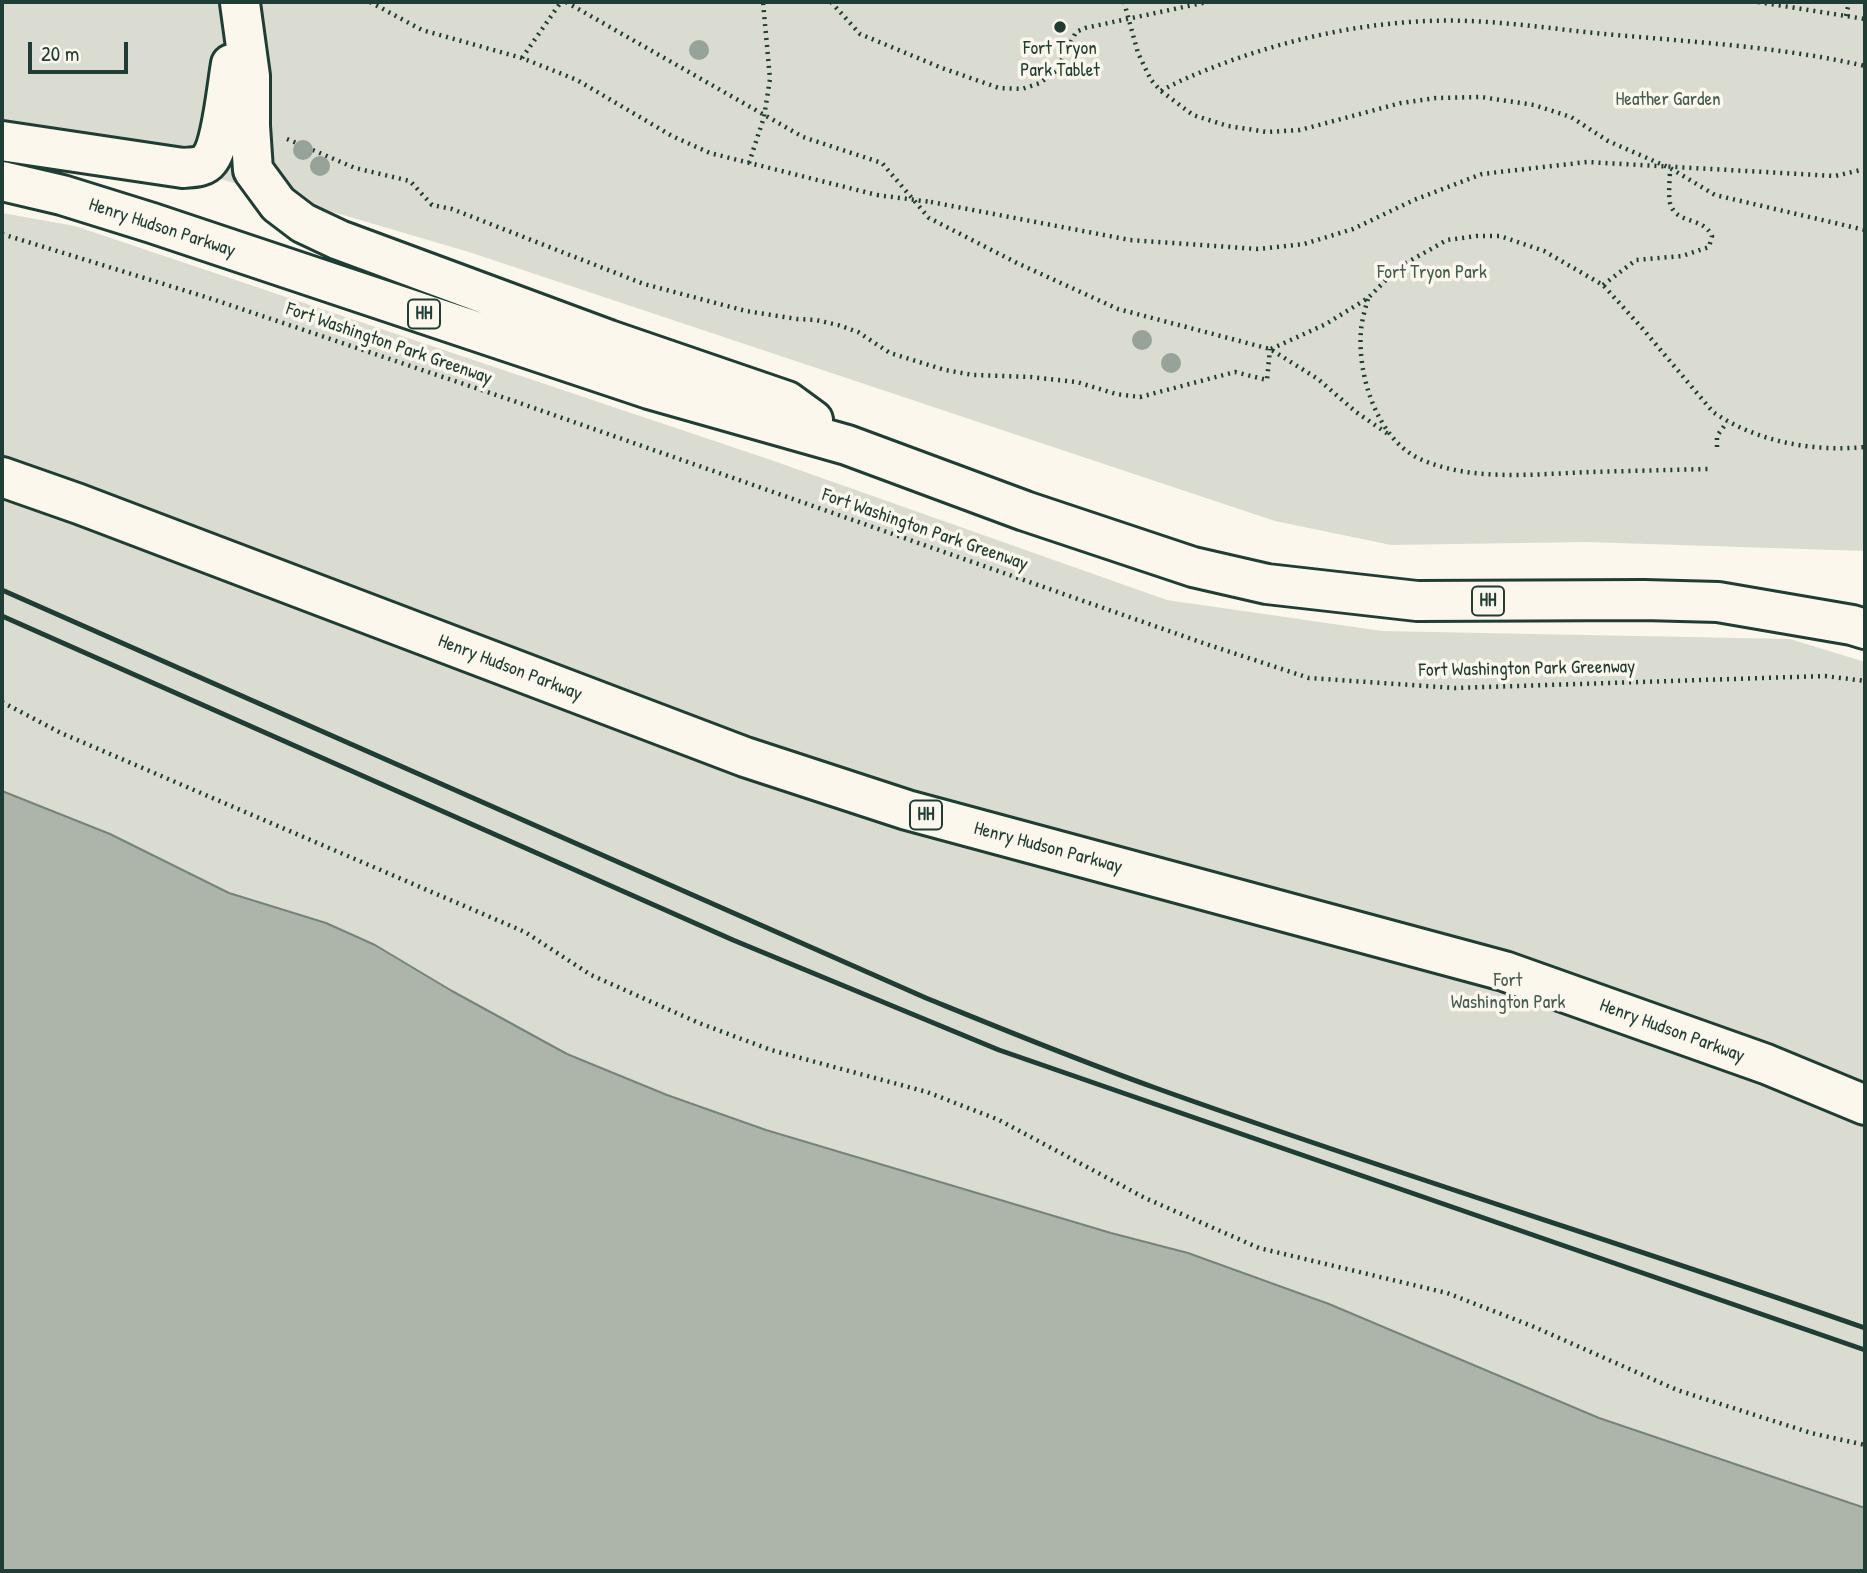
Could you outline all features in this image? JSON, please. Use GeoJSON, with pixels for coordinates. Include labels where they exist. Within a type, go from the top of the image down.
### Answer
{"type":"FeatureCollection","features":[{"type":"Feature","properties":{"kind":"highway"},"geometry":{"type":"LineString","coordinates":[[2,141],[183,168],[199,167],[208,162],[216,149],[240,3],[250,76],[253,170],[278,204],[303,223],[339,240],[426,273],[787,401],[847,445]]}},
{"type":"Feature","properties":{"kind":"highway","name":"Henry Hudson Parkway"},"geometry":{"type":"LineString","coordinates":[[2,181],[62,195],[152,223],[649,389],[847,445],[1115,542],[1193,567],[1267,584],[1417,601],[1718,602],[1865,629]]}},
{"type":"Feature","properties":{"kind":"highway","name":"Henry Hudson Parkway"},"geometry":{"type":"LineString","coordinates":[[2,477],[79,503],[745,757],[907,810],[1504,971],[1766,1064],[1865,1105]]}},
{"type":"Feature","properties":{"kind":"path"},"geometry":{"type":"LineString","coordinates":[[370,2],[422,30],[522,58],[577,80],[672,136],[710,153],[877,195],[931,202],[1130,240],[1258,249],[1304,244],[1353,229],[1414,200],[1482,174],[1587,162],[1835,176],[1865,169]]}},
{"type":"Feature","properties":{"kind":"path"},"geometry":{"type":"LineString","coordinates":[[522,58],[563,2],[803,137],[882,163],[929,218],[1017,263],[1118,309],[1270,349],[1318,379],[1356,412],[1418,458],[1448,469],[1542,474],[1707,469]]}},
{"type":"Feature","properties":{"kind":"path"},"geometry":{"type":"LineString","coordinates":[[748,163],[764,117],[770,79],[763,2]]}},
{"type":"Feature","properties":{"kind":"path"},"geometry":{"type":"LineString","coordinates":[[831,2],[860,34],[999,88],[1022,89],[1040,83],[1056,71],[1076,32],[1085,27],[1207,2]]}},
{"type":"Feature","properties":{"kind":"path"},"geometry":{"type":"LineString","coordinates":[[1124,2],[1142,65],[1161,91],[1192,115],[1228,126],[1266,132],[1300,130],[1401,103],[1436,98],[1481,97],[1534,105],[1571,117],[1608,141],[1670,168],[1715,195],[1865,230]]}},
{"type":"Feature","properties":{"kind":"path"},"geometry":{"type":"LineString","coordinates":[[1758,2],[1865,19]]}},
{"type":"Feature","properties":{"kind":"path"},"geometry":{"type":"LineString","coordinates":[[1846,16],[1849,2]]}},
{"type":"Feature","properties":{"kind":"path"},"geometry":{"type":"LineString","coordinates":[[1161,91],[1180,80],[1263,49],[1314,37],[1427,21],[1545,27],[1710,43],[1829,58],[1865,66]]}},
{"type":"Feature","properties":{"kind":"path"},"geometry":{"type":"LineString","coordinates":[[250,126],[355,168],[410,181],[432,205],[452,209],[643,284],[746,311],[838,324],[859,332],[890,353],[944,370],[973,375],[1077,382],[1116,394],[1140,397],[1235,372],[1267,380],[1270,349]]}},
{"type":"Feature","properties":{"kind":"path"},"geometry":{"type":"LineString","coordinates":[[1603,285],[1636,260],[1682,256],[1709,247],[1712,236],[1709,229],[1675,212],[1671,203],[1670,168]]}},
{"type":"Feature","properties":{"kind":"path","name":"Fort Washington Park Greenway"},"geometry":{"type":"LineString","coordinates":[[2,234],[222,302],[1309,678],[1455,688],[1825,676],[1865,681]]}},
{"type":"Feature","properties":{"kind":"path"},"geometry":{"type":"LineString","coordinates":[[1270,349],[1326,324],[1368,298],[1399,267],[1447,240],[1500,236],[1544,251],[1603,285],[1713,412],[1727,422],[1776,441],[1835,450],[1865,447]]}},
{"type":"Feature","properties":{"kind":"path"},"geometry":{"type":"LineString","coordinates":[[1368,298],[1361,331],[1364,370],[1371,403],[1388,434]]}},
{"type":"Feature","properties":{"kind":"path"},"geometry":{"type":"LineString","coordinates":[[1717,447],[1717,436],[1727,422]]}},
{"type":"Feature","properties":{"kind":"path"},"geometry":{"type":"LineString","coordinates":[[2,702],[61,733],[525,932],[591,975],[699,1023],[771,1051],[927,1092],[999,1120],[1145,1198],[1259,1248],[1447,1293],[1532,1326],[1677,1390],[1811,1433],[1865,1445]]}},
{"type":"Feature","properties":{"kind":"green space","name":"Fort Tryon Park"},"geometry":{"type":"Polygon","coordinates":[[[2,2],[1865,2],[1865,551],[1586,542],[1391,545],[1275,521],[469,252],[183,168],[2,123],[2,2]]]}},
{"type":"Feature","properties":{"kind":"green space","name":"Fort Washington Park"},"geometry":{"type":"Polygon","coordinates":[[[2,213],[75,226],[771,460],[1167,600],[1382,631],[1790,639],[1865,662],[1865,1508],[1599,1418],[1329,1304],[1188,1253],[1111,1233],[766,1130],[667,1095],[568,1054],[452,991],[375,945],[326,923],[229,893],[110,834],[2,791],[2,213]]]}},
{"type":"Feature","properties":{"kind":"shaded area"},"geometry":{"type":"Polygon","coordinates":[[[2,791],[110,834],[229,893],[326,923],[375,945],[567,1054],[667,1095],[766,1130],[1111,1233],[1188,1253],[1329,1304],[1599,1418],[1865,1508],[1865,1571],[2,1571],[2,791]]]}},
{"type":"Feature","properties":{"kind":"railway"},"geometry":{"type":"LineString","coordinates":[[2,590],[926,998],[1040,1044],[1242,1118],[1865,1328]]}},
{"type":"Feature","properties":{"kind":"railway"},"geometry":{"type":"LineString","coordinates":[[2,616],[733,940],[999,1050],[1865,1350]]}},
{"type":"Feature","properties":{"kind":"place","name":"Fort Tryon Park Tablet"},"geometry":{"type":"Point","coordinates":[1060,27]}},
{"type":"Feature","properties":{"kind":"park label","name":"Heather Garden"},"geometry":{"type":"Point","coordinates":[1668,100]}}]}
